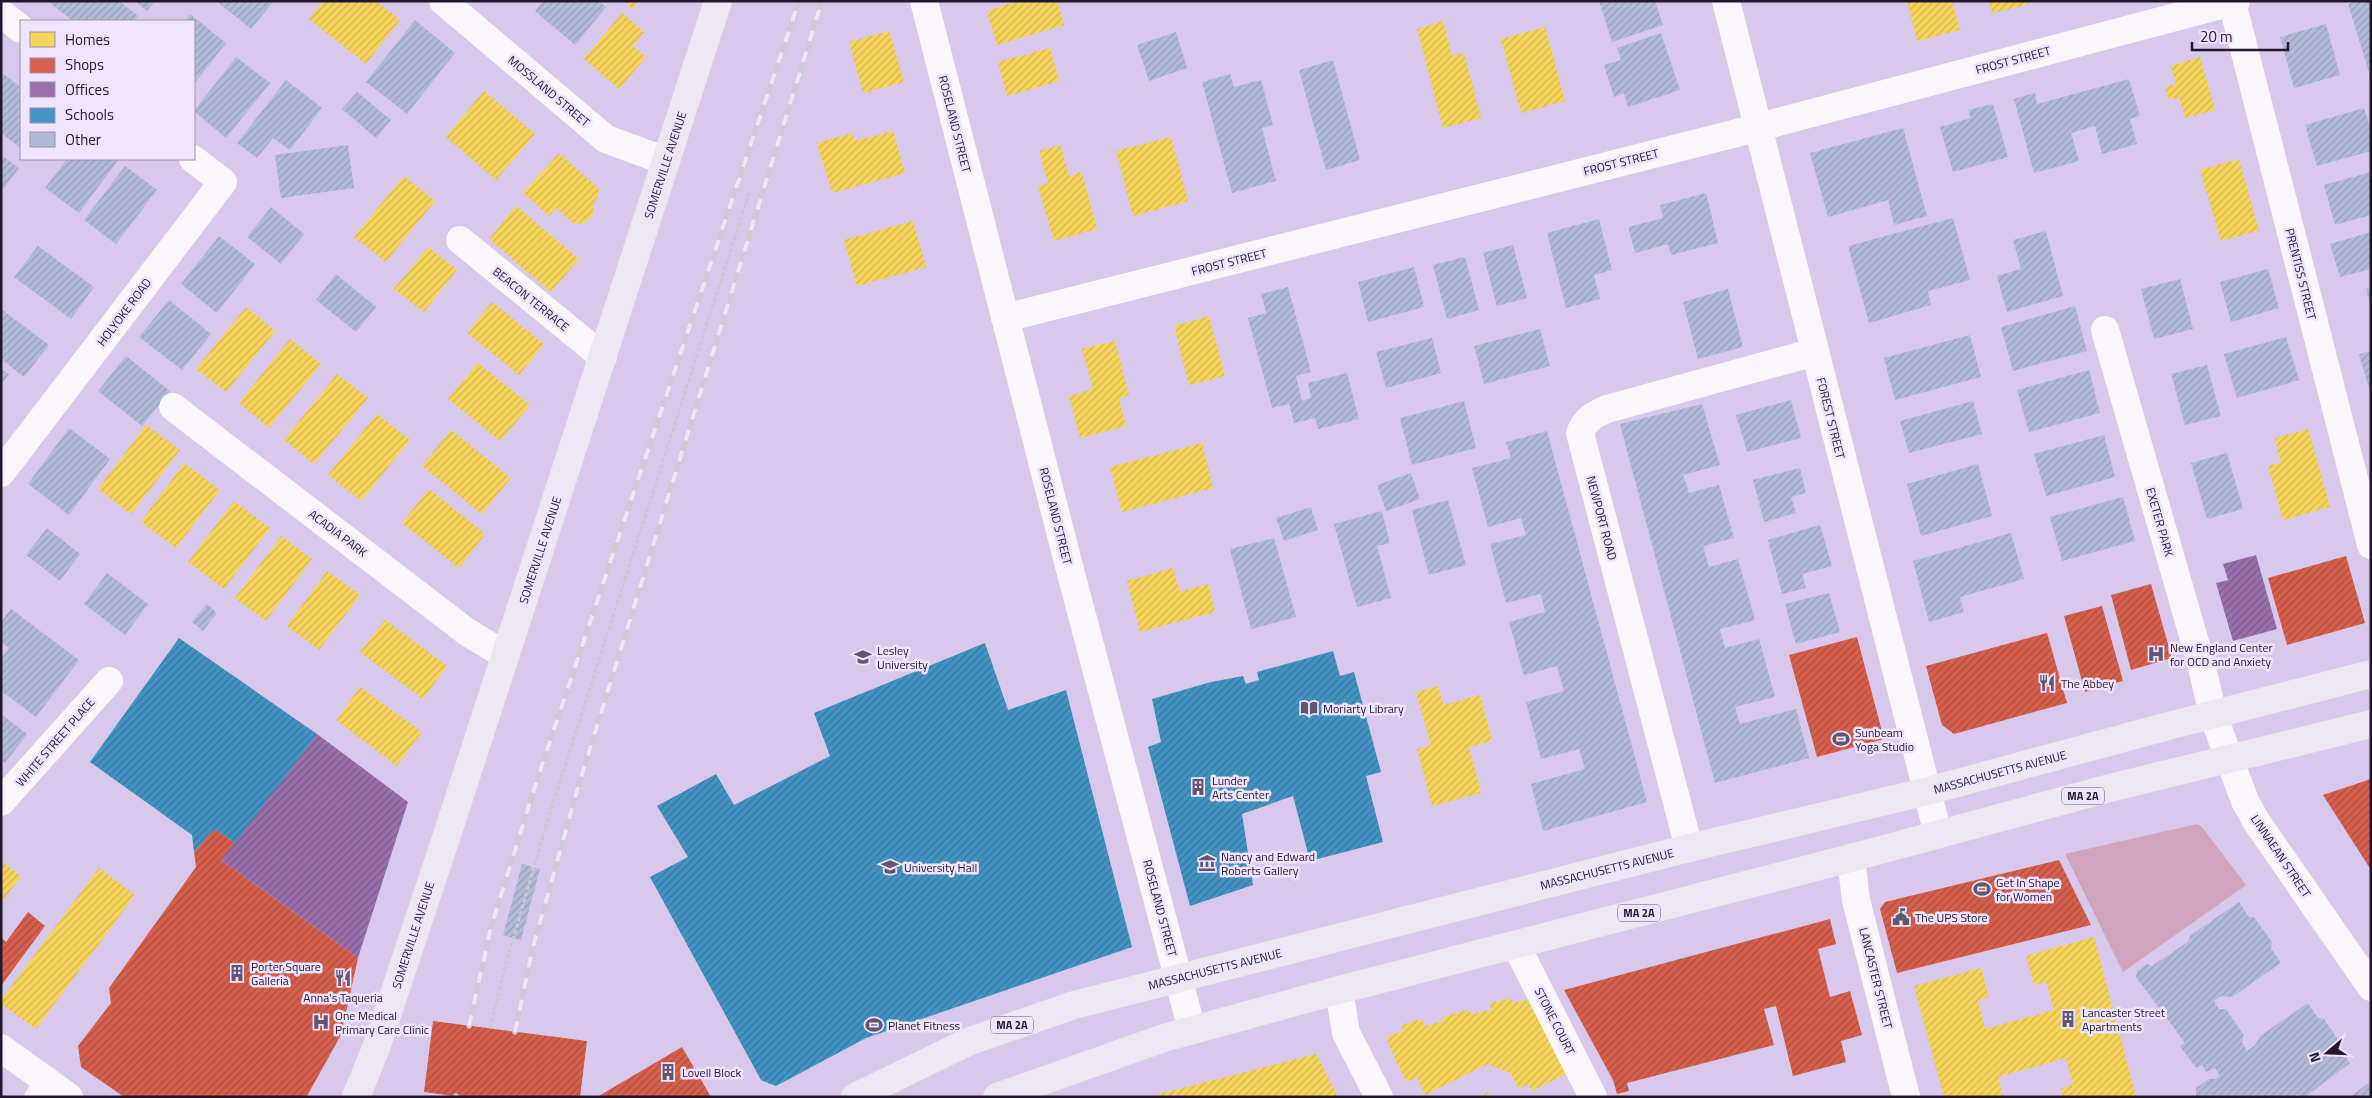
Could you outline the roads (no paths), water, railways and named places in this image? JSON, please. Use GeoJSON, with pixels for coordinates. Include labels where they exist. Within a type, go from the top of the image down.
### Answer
{"type":"FeatureCollection","features":[{"type":"Feature","properties":{"kind":"main road","name":"SOMERVILLE AVENUE"},"geometry":{"type":"LineString","coordinates":[[356,1097],[376,1048],[506,655],[718,1]]}},
{"type":"Feature","properties":{"kind":"main road","name":"MASSACHUSETTS AVENUE"},"geometry":{"type":"LineString","coordinates":[[855,1097],[944,1053],[995,1031],[1082,1003],[1689,848],[1928,792],[2371,674]]}},
{"type":"Feature","properties":{"kind":"main road","name":"MA 2A"},"geometry":{"type":"LineString","coordinates":[[997,1097],[1192,1030],[1339,990],[1938,834],[2371,724]]}},
{"type":"Feature","properties":{"kind":"street","name":"MOSSLAND STREET"},"geometry":{"type":"LineString","coordinates":[[443,1],[606,139],[666,161]]}},
{"type":"Feature","properties":{"kind":"street","name":"ROSELAND STREET"},"geometry":{"type":"LineString","coordinates":[[924,1],[1070,570],[1192,1030]]}},
{"type":"Feature","properties":{"kind":"street","name":"FOREST STREET"},"geometry":{"type":"LineString","coordinates":[[1726,1],[1938,834]]}},
{"type":"Feature","properties":{"kind":"street","name":"FROST STREET"},"geometry":{"type":"LineString","coordinates":[[1005,318],[1758,128],[2185,8],[2234,2]]}},
{"type":"Feature","properties":{"kind":"street","name":"PRENTISS STREET"},"geometry":{"type":"LineString","coordinates":[[2234,2],[2371,545]]}},
{"type":"Feature","properties":{"kind":"street"},"geometry":{"type":"LineString","coordinates":[[1,13],[20,28]]}},
{"type":"Feature","properties":{"kind":"street","name":"HOLYOKE ROAD"},"geometry":{"type":"LineString","coordinates":[[1,474],[223,182],[194,160]]}},
{"type":"Feature","properties":{"kind":"street","name":"BEACON TERRACE"},"geometry":{"type":"LineString","coordinates":[[460,240],[602,357]]}},
{"type":"Feature","properties":{"kind":"street","name":"EXETER PARK"},"geometry":{"type":"LineString","coordinates":[[2105,330],[2201,663],[2213,715]]}},
{"type":"Feature","properties":{"kind":"street","name":"NEWPORT ROAD"},"geometry":{"type":"LineString","coordinates":[[1689,848],[1580,433],[1591,416],[1607,409],[1814,352]]}},
{"type":"Feature","properties":{"kind":"street","name":"ACADIA PARK"},"geometry":{"type":"LineString","coordinates":[[174,407],[467,632],[506,655]]}},
{"type":"Feature","properties":{"kind":"street","name":"WHITE STREET PLACE"},"geometry":{"type":"LineString","coordinates":[[1,802],[109,681]]}},
{"type":"Feature","properties":{"kind":"street","name":"LINNAEAN STREET"},"geometry":{"type":"LineString","coordinates":[[2213,715],[2228,760],[2245,801],[2256,821],[2371,987]]}},
{"type":"Feature","properties":{"kind":"street","name":"LANCASTER STREET"},"geometry":{"type":"LineString","coordinates":[[1851,858],[1856,900],[1906,1097]]}},
{"type":"Feature","properties":{"kind":"street","name":"STONE COURT"},"geometry":{"type":"LineString","coordinates":[[1516,945],[1593,1097]]}},
{"type":"Feature","properties":{"kind":"street"},"geometry":{"type":"LineString","coordinates":[[1339,990],[1346,1033],[1379,1097]]}},
{"type":"Feature","properties":{"kind":"street"},"geometry":{"type":"LineString","coordinates":[[1,1048],[38,1083],[69,1097]]}},
{"type":"Feature","properties":{"kind":"railway"},"geometry":{"type":"LineString","coordinates":[[469,1026],[491,927],[537,780],[799,1]]}},
{"type":"Feature","properties":{"kind":"railway"},"geometry":{"type":"LineString","coordinates":[[515,1032],[533,947],[579,784],[822,1]]}},
{"type":"Feature","properties":{"kind":"place","name":"New England Center for OCD and Anxiety"},"geometry":{"type":"Point","coordinates":[2156,654]}},
{"type":"Feature","properties":{"kind":"place","name":"Lesley University"},"geometry":{"type":"Point","coordinates":[863,657]}},
{"type":"Feature","properties":{"kind":"place","name":"The Abbey"},"geometry":{"type":"Point","coordinates":[2047,683]}},
{"type":"Feature","properties":{"kind":"place","name":"Moriarty Library"},"geometry":{"type":"Point","coordinates":[1309,708]}},
{"type":"Feature","properties":{"kind":"place","name":"Sunbeam Yoga Studio"},"geometry":{"type":"Point","coordinates":[1841,739]}},
{"type":"Feature","properties":{"kind":"place","name":"Lunder Arts Center"},"geometry":{"type":"Point","coordinates":[1198,787]}},
{"type":"Feature","properties":{"kind":"place","name":"Nancy and Edward Roberts Gallery"},"geometry":{"type":"Point","coordinates":[1207,863]}},
{"type":"Feature","properties":{"kind":"place","name":"University Hall"},"geometry":{"type":"Point","coordinates":[890,867]}},
{"type":"Feature","properties":{"kind":"place","name":"Get In Shape for Women"},"geometry":{"type":"Point","coordinates":[1982,889]}},
{"type":"Feature","properties":{"kind":"place","name":"The UPS Store"},"geometry":{"type":"Point","coordinates":[1901,917]}},
{"type":"Feature","properties":{"kind":"place","name":"Porter Square Galleria"},"geometry":{"type":"Point","coordinates":[237,973]}},
{"type":"Feature","properties":{"kind":"place","name":"Anna's Taqueria"},"geometry":{"type":"Point","coordinates":[343,978]}},
{"type":"Feature","properties":{"kind":"place","name":"Lancaster Street Apartments"},"geometry":{"type":"Point","coordinates":[2068,1019]}},
{"type":"Feature","properties":{"kind":"place","name":"One Medical Primary Care Clinic"},"geometry":{"type":"Point","coordinates":[321,1022]}},
{"type":"Feature","properties":{"kind":"place","name":"Planet Fitness"},"geometry":{"type":"Point","coordinates":[874,1025]}},
{"type":"Feature","properties":{"kind":"place","name":"Lovell Block"},"geometry":{"type":"Point","coordinates":[668,1072]}}]}
